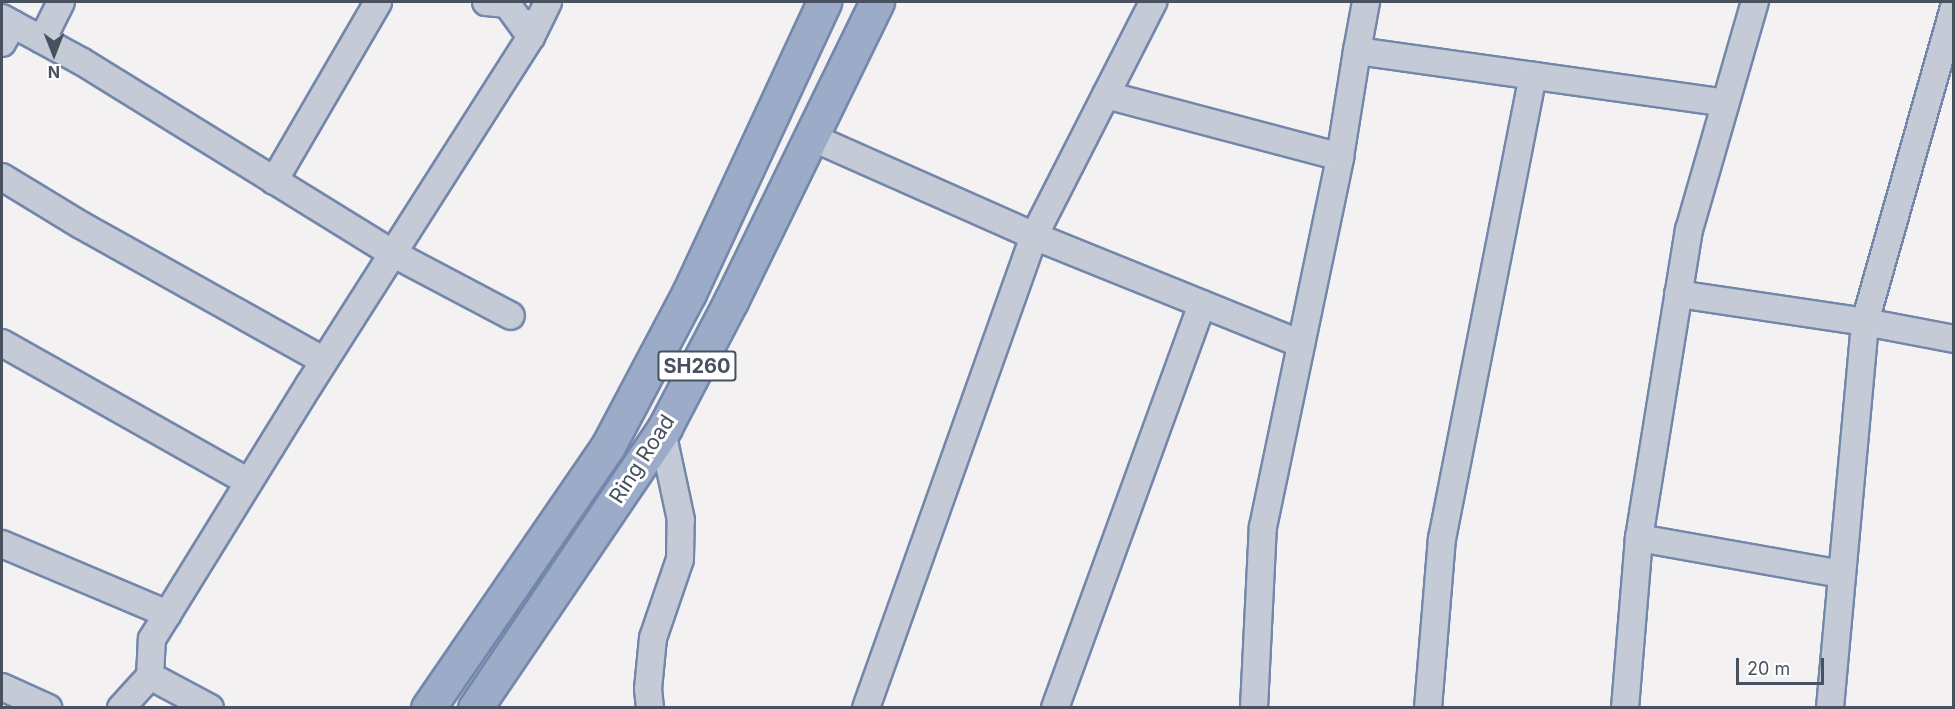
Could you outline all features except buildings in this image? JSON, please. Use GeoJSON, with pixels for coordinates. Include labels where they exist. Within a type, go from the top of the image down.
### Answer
{"type":"FeatureCollection","features":[{"type":"Feature","properties":{"kind":"highway","name":"Ring Road"},"geometry":{"type":"LineString","coordinates":[[428,708],[608,446],[689,293],[824,2]]}},
{"type":"Feature","properties":{"kind":"highway","name":"Ring Road"},"geometry":{"type":"LineString","coordinates":[[475,708],[662,431],[731,301],[877,2]]}},
{"type":"Feature","properties":{"kind":"street"},"geometry":{"type":"LineString","coordinates":[[42,40],[61,2]]}},
{"type":"Feature","properties":{"kind":"street"},"geometry":{"type":"LineString","coordinates":[[274,181],[378,2]]}},
{"type":"Feature","properties":{"kind":"street"},"geometry":{"type":"LineString","coordinates":[[486,2],[507,4],[531,37]]}},
{"type":"Feature","properties":{"kind":"street"},"geometry":{"type":"LineString","coordinates":[[525,2],[531,37]]}},
{"type":"Feature","properties":{"kind":"street"},"geometry":{"type":"LineString","coordinates":[[122,708],[150,676],[152,639],[324,361],[531,37],[548,2]]}},
{"type":"Feature","properties":{"kind":"street"},"geometry":{"type":"LineString","coordinates":[[866,708],[1034,236],[1153,2]]}},
{"type":"Feature","properties":{"kind":"street"},"geometry":{"type":"LineString","coordinates":[[1254,708],[1263,527],[1340,157],[1366,2]]}},
{"type":"Feature","properties":{"kind":"street"},"geometry":{"type":"LineString","coordinates":[[1626,708],[1639,538],[1689,230],[1755,2]]}},
{"type":"Feature","properties":{"kind":"street"},"geometry":{"type":"LineString","coordinates":[[1830,708],[1865,322],[1953,7]]}},
{"type":"Feature","properties":{"kind":"street"},"geometry":{"type":"LineString","coordinates":[[5,28],[42,40],[81,61],[393,254],[511,316]]}},
{"type":"Feature","properties":{"kind":"street"},"geometry":{"type":"LineString","coordinates":[[1357,51],[1725,103]]}},
{"type":"Feature","properties":{"kind":"street"},"geometry":{"type":"LineString","coordinates":[[1428,708],[1442,539],[1533,76]]}},
{"type":"Feature","properties":{"kind":"street"},"geometry":{"type":"LineString","coordinates":[[1106,94],[1340,157]]}},
{"type":"Feature","properties":{"kind":"street"},"geometry":{"type":"LineString","coordinates":[[811,137],[1034,236],[1301,344]]}},
{"type":"Feature","properties":{"kind":"street"},"geometry":{"type":"LineString","coordinates":[[2,177],[81,225],[324,361]]}},
{"type":"Feature","properties":{"kind":"street"},"geometry":{"type":"LineString","coordinates":[[1678,294],[1865,322],[1953,339]]}},
{"type":"Feature","properties":{"kind":"street"},"geometry":{"type":"LineString","coordinates":[[1055,708],[1202,304]]}},
{"type":"Feature","properties":{"kind":"street"},"geometry":{"type":"LineString","coordinates":[[3,348],[249,482]]}},
{"type":"Feature","properties":{"kind":"street"},"geometry":{"type":"LineString","coordinates":[[650,708],[648,689],[653,639],[680,559],[681,520],[662,431]]}},
{"type":"Feature","properties":{"kind":"street"},"geometry":{"type":"LineString","coordinates":[[1639,538],[1842,574]]}},
{"type":"Feature","properties":{"kind":"street"},"geometry":{"type":"LineString","coordinates":[[2,544],[168,614]]}},
{"type":"Feature","properties":{"kind":"street"},"geometry":{"type":"LineString","coordinates":[[150,676],[210,708]]}},
{"type":"Feature","properties":{"kind":"street"},"geometry":{"type":"LineString","coordinates":[[2,687],[48,708]]}}]}
